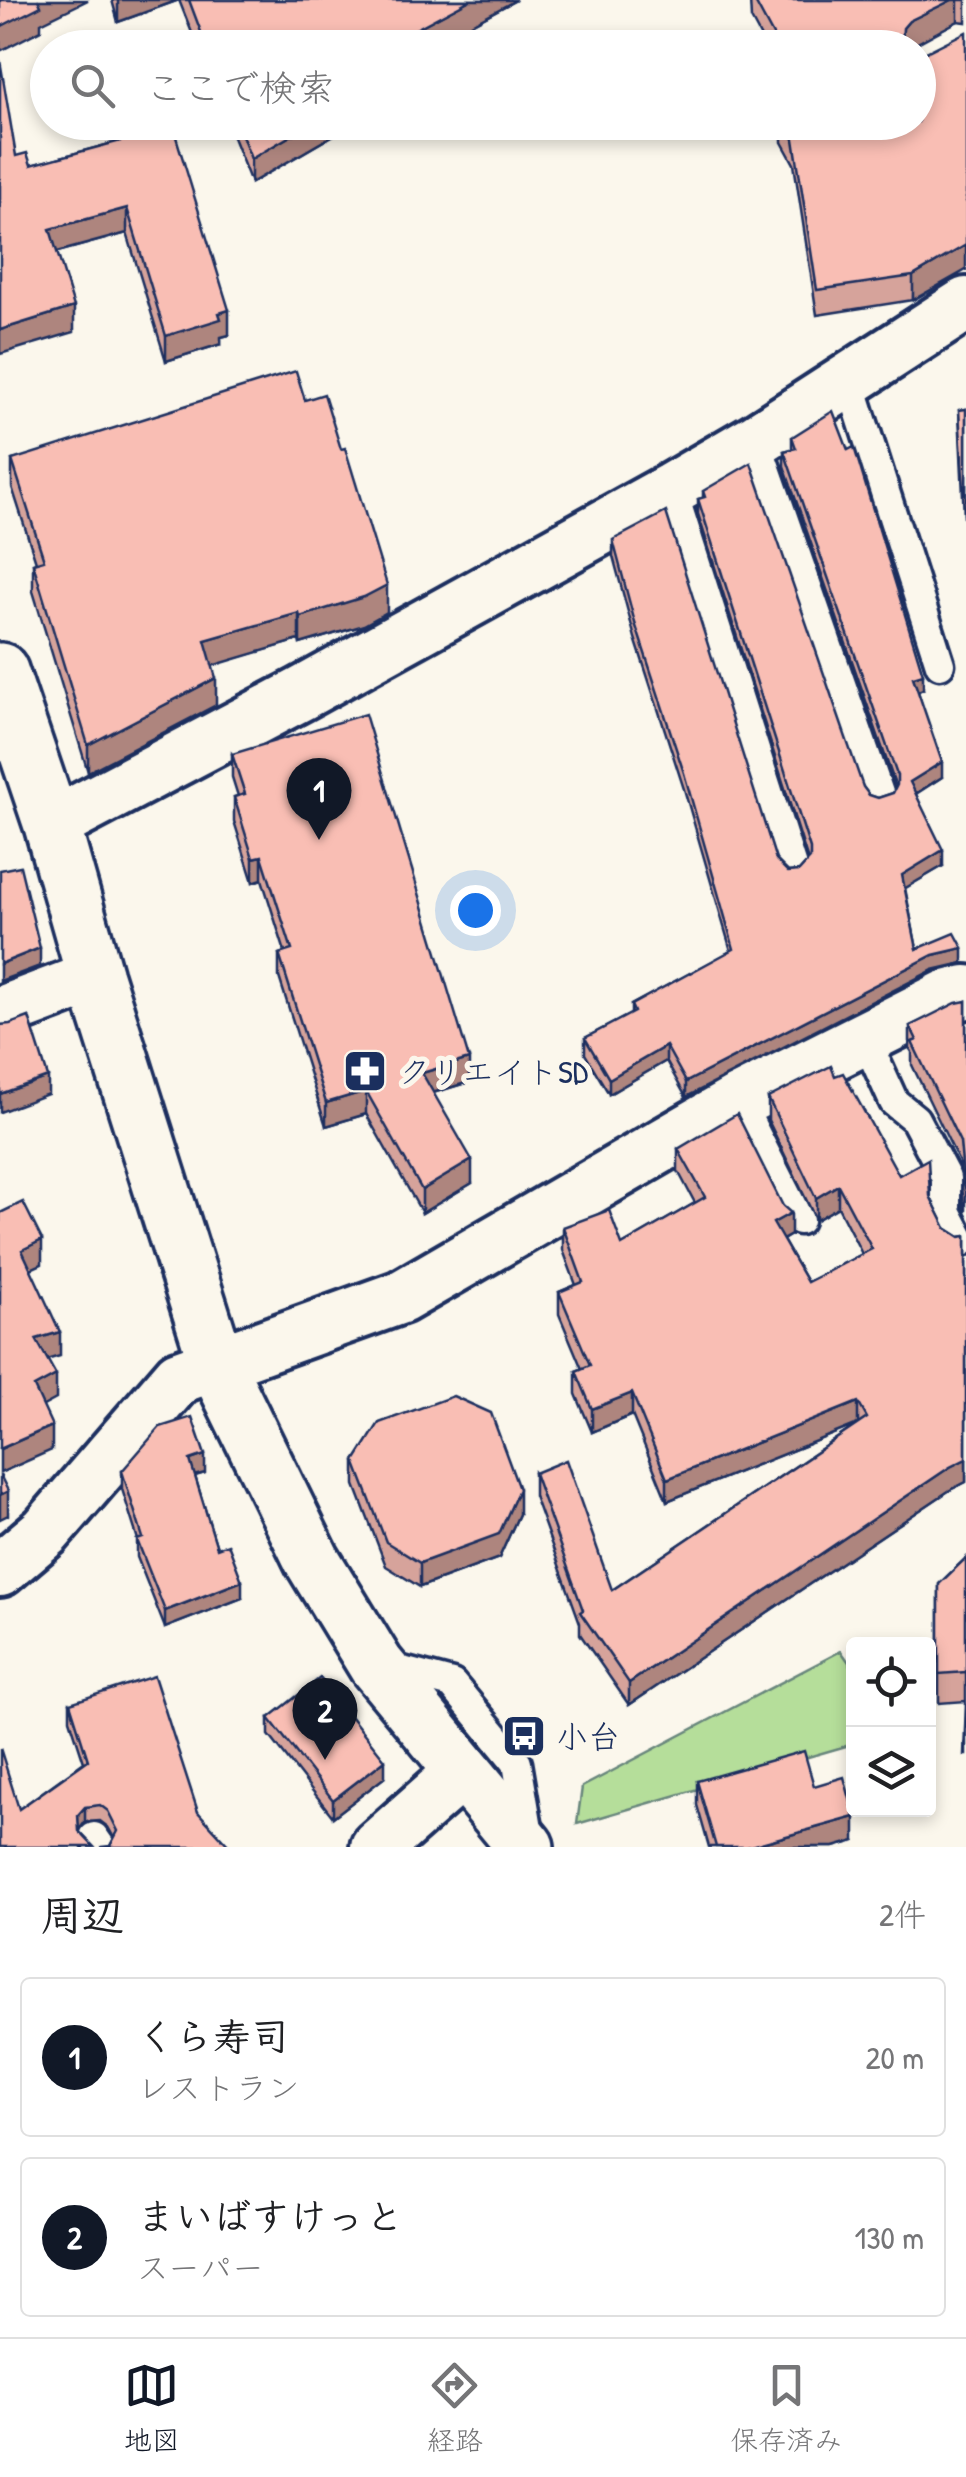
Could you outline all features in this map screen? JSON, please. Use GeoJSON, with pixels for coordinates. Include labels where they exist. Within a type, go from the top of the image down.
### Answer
{"type":"FeatureCollection","features":[{"type":"Feature","properties":{"kind":"street"},"geometry":{"type":"LineString","coordinates":[[52,825],[672,489],[756,440],[966,304]]}},
{"type":"Feature","properties":{"kind":"street"},"geometry":{"type":"LineString","coordinates":[[0,671],[52,825],[95,977],[217,1364],[312,1560],[376,1664],[528,1847]]}},
{"type":"Feature","properties":{"kind":"street"},"geometry":{"type":"LineString","coordinates":[[0,1013],[95,977]]}},
{"type":"Feature","properties":{"kind":"street"},"geometry":{"type":"LineString","coordinates":[[0,1570],[46,1531],[179,1377],[401,1297],[739,1101],[946,997],[966,992]]}},
{"type":"Feature","properties":{"kind":"street"},"geometry":{"type":"LineString","coordinates":[[378,1847],[462,1772]]}},
{"type":"Feature","properties":{"kind":"lane"},"geometry":{"type":"LineString","coordinates":[[849,379],[940,664]]}},
{"type":"Feature","properties":{"kind":"lane"},"geometry":{"type":"LineString","coordinates":[[756,440],[880,796]]}},
{"type":"Feature","properties":{"kind":"lane"},"geometry":{"type":"LineString","coordinates":[[672,489],[793,870]]}},
{"type":"Feature","properties":{"kind":"lane"},"geometry":{"type":"LineString","coordinates":[[865,1038],[894,1102],[915,1119],[946,1178],[946,1211],[962,1242]]}},
{"type":"Feature","properties":{"kind":"lane"},"geometry":{"type":"LineString","coordinates":[[739,1101],[798,1220]]}},
{"type":"Feature","properties":{"kind":"lane"},"geometry":{"type":"LineString","coordinates":[[376,1664],[452,1684],[517,1763],[528,1847]]}},
{"type":"Feature","properties":{"kind":"green space"},"geometry":{"type":"Polygon","coordinates":[[[841,1651],[846,1658],[846,1746],[577,1824],[582,1787],[841,1651]]]}},
{"type":"Feature","properties":{"kind":"building"},"geometry":{"type":"Polygon","coordinates":[[[0,0],[38,0],[41,6],[0,27],[0,0]]]}},
{"type":"Feature","properties":{"kind":"building"},"geometry":{"type":"Polygon","coordinates":[[[189,0],[470,0],[414,30],[200,30],[189,0]]]}},
{"type":"Feature","properties":{"kind":"building"},"geometry":{"type":"Polygon","coordinates":[[[754,0],[952,0],[909,21],[903,30],[770,30],[754,0]]]}},
{"type":"Feature","properties":{"kind":"building"},"geometry":{"type":"Polygon","coordinates":[[[966,32],[966,245],[913,276],[817,290],[794,140],[936,140],[936,47],[966,32]]]}},
{"type":"Feature","properties":{"kind":"building"},"geometry":{"type":"Polygon","coordinates":[[[0,60],[16,156],[27,153],[31,165],[124,140],[177,140],[229,310],[219,313],[221,319],[166,336],[127,208],[50,229],[74,307],[0,330],[0,60]]]}},
{"type":"Feature","properties":{"kind":"building"},"geometry":{"type":"Polygon","coordinates":[[[244,140],[283,140],[251,159],[244,140]]]}},
{"type":"Feature","properties":{"kind":"building"},"geometry":{"type":"Polygon","coordinates":[[[296,371],[305,400],[324,394],[341,449],[345,448],[387,585],[364,597],[300,617],[299,613],[205,640],[216,678],[88,745],[33,563],[44,560],[12,460],[296,371]]]}},
{"type":"Feature","properties":{"kind":"building"},"geometry":{"type":"Polygon","coordinates":[[[966,409],[966,494],[964,494],[959,410],[966,409]]]}},
{"type":"Feature","properties":{"kind":"building"},"geometry":{"type":"Polygon","coordinates":[[[833,411],[848,450],[854,447],[923,674],[913,677],[942,762],[910,782],[943,850],[902,875],[917,949],[955,933],[963,948],[933,955],[686,1082],[666,1046],[609,1079],[585,1038],[634,1012],[631,1005],[734,949],[613,540],[666,512],[776,860],[788,872],[799,871],[810,859],[810,849],[698,499],[705,497],[703,491],[751,463],[863,787],[878,798],[893,793],[897,785],[897,775],[784,451],[796,448],[792,437],[833,411]]]}},
{"type":"Feature","properties":{"kind":"building"},"geometry":{"type":"Polygon","coordinates":[[[365,714],[469,1059],[422,1073],[472,1160],[422,1190],[366,1091],[326,1103],[279,954],[292,950],[262,856],[253,858],[234,797],[245,794],[232,754],[365,714]]]}},
{"type":"Feature","properties":{"kind":"building"},"geometry":{"type":"Polygon","coordinates":[[[20,866],[40,948],[0,964],[0,870],[20,866]]]}},
{"type":"Feature","properties":{"kind":"building"},"geometry":{"type":"Polygon","coordinates":[[[966,1001],[966,1190],[960,1142],[912,1042],[917,1040],[910,1026],[966,1001]]]}},
{"type":"Feature","properties":{"kind":"building"},"geometry":{"type":"Polygon","coordinates":[[[29,1017],[48,1077],[0,1094],[0,1025],[29,1017]]]}},
{"type":"Feature","properties":{"kind":"building"},"geometry":{"type":"Polygon","coordinates":[[[831,1066],[835,1076],[843,1073],[899,1175],[928,1159],[930,1196],[946,1228],[960,1237],[966,1236],[966,1459],[629,1683],[580,1612],[583,1610],[534,1473],[566,1460],[612,1590],[867,1418],[858,1402],[667,1479],[632,1393],[592,1409],[576,1371],[590,1365],[559,1292],[583,1282],[563,1227],[609,1210],[622,1245],[705,1197],[678,1149],[737,1114],[783,1206],[791,1213],[773,1223],[807,1282],[872,1249],[838,1185],[816,1198],[768,1098],[831,1066]]]}},
{"type":"Feature","properties":{"kind":"building"},"geometry":{"type":"Polygon","coordinates":[[[23,1202],[42,1240],[22,1250],[60,1332],[36,1339],[56,1375],[34,1387],[52,1426],[0,1449],[0,1213],[23,1202]]]}},
{"type":"Feature","properties":{"kind":"building"},"geometry":{"type":"Polygon","coordinates":[[[453,1396],[491,1413],[519,1489],[499,1534],[420,1563],[386,1542],[355,1461],[379,1423],[453,1396]]]}},
{"type":"Feature","properties":{"kind":"building"},"geometry":{"type":"Polygon","coordinates":[[[192,1417],[205,1455],[190,1460],[217,1548],[228,1544],[242,1581],[165,1611],[137,1540],[143,1538],[122,1471],[160,1427],[192,1417]]]}},
{"type":"Feature","properties":{"kind":"building"},"geometry":{"type":"Polygon","coordinates":[[[0,1475],[8,1491],[0,1495],[0,1475]]]}},
{"type":"Feature","properties":{"kind":"building"},"geometry":{"type":"Polygon","coordinates":[[[966,1558],[966,1672],[939,1674],[939,1584],[966,1558]]]}},
{"type":"Feature","properties":{"kind":"building"},"geometry":{"type":"Polygon","coordinates":[[[154,1676],[198,1812],[230,1847],[101,1847],[110,1846],[118,1831],[108,1811],[100,1805],[85,1807],[78,1815],[79,1831],[94,1847],[0,1847],[0,1748],[19,1809],[88,1760],[70,1703],[154,1676]]]}},
{"type":"Feature","properties":{"kind":"building"},"geometry":{"type":"Polygon","coordinates":[[[320,1678],[385,1760],[333,1800],[269,1718],[320,1678]]]}},
{"type":"Feature","properties":{"kind":"building"},"geometry":{"type":"Polygon","coordinates":[[[804,1751],[814,1786],[844,1777],[846,1817],[855,1817],[747,1847],[716,1847],[697,1781],[804,1751]]]}},
{"type":"Feature","properties":{"kind":"place","name":"くら寿司"},"geometry":{"type":"Point","coordinates":[319,840]}},
{"type":"Feature","properties":{"kind":"place","name":"クリエイトSD"},"geometry":{"type":"Point","coordinates":[365,1071]}},
{"type":"Feature","properties":{"kind":"place","name":"小台"},"geometry":{"type":"Point","coordinates":[524,1736]}},
{"type":"Feature","properties":{"kind":"place","name":"まいばすけっと"},"geometry":{"type":"Point","coordinates":[325,1760]}}]}
